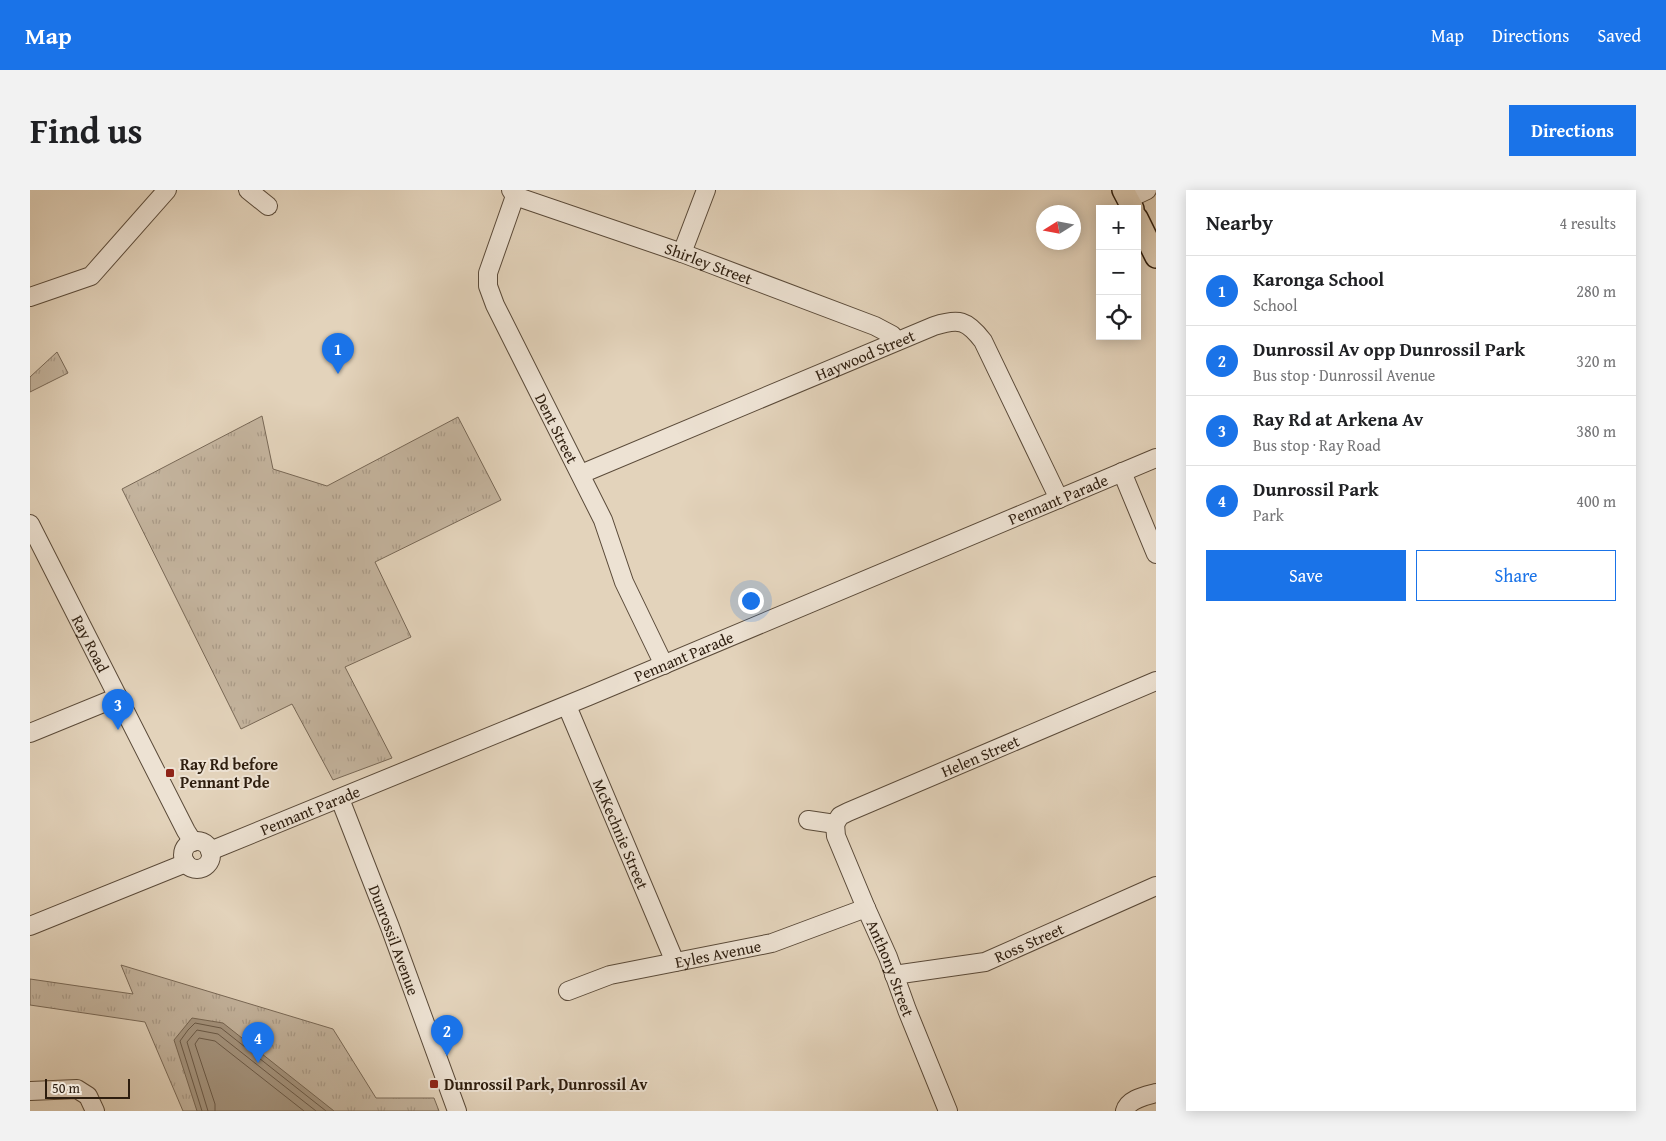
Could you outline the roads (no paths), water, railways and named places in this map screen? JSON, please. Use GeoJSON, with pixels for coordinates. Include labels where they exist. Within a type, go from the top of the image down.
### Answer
{"type":"FeatureCollection","features":[{"type":"Feature","properties":{"kind":"main road"},"geometry":{"type":"LineString","coordinates":[[1141,226],[1156,257]]}},
{"type":"Feature","properties":{"kind":"street"},"geometry":{"type":"LineString","coordinates":[[30,297],[90,276],[167,190]]}},
{"type":"Feature","properties":{"kind":"street"},"geometry":{"type":"LineString","coordinates":[[248,190],[268,206]]}},
{"type":"Feature","properties":{"kind":"street"},"geometry":{"type":"LineString","coordinates":[[682,253],[706,190]]}},
{"type":"Feature","properties":{"kind":"street","name":"Shirley Street"},"geometry":{"type":"LineString","coordinates":[[513,193],[682,253],[875,326],[892,335],[898,341]]}},
{"type":"Feature","properties":{"kind":"street","name":"Dent Street"},"geometry":{"type":"LineString","coordinates":[[513,193],[488,273],[488,286],[495,305],[603,520],[624,582],[664,666]]}},
{"type":"Feature","properties":{"kind":"street","name":"Haywood Street"},"geometry":{"type":"LineString","coordinates":[[581,474],[898,341],[948,322],[960,322],[967,323],[983,341],[1059,499]]}},
{"type":"Feature","properties":{"kind":"street","name":"Pennant Parade"},"geometry":{"type":"LineString","coordinates":[[210,851],[664,666],[1156,458]]}},
{"type":"Feature","properties":{"kind":"street"},"geometry":{"type":"LineString","coordinates":[[1122,472],[1156,554]]}},
{"type":"Feature","properties":{"kind":"street","name":"Ray Road"},"geometry":{"type":"LineString","coordinates":[[30,524],[36,549],[118,697],[193,842]]}},
{"type":"Feature","properties":{"kind":"street","name":"Helen Street"},"geometry":{"type":"LineString","coordinates":[[835,824],[840,816],[848,812],[1156,681]]}},
{"type":"Feature","properties":{"kind":"street"},"geometry":{"type":"LineString","coordinates":[[30,733],[118,697]]}},
{"type":"Feature","properties":{"kind":"street","name":"McKechnie Street"},"geometry":{"type":"LineString","coordinates":[[567,706],[674,962]]}},
{"type":"Feature","properties":{"kind":"street","name":"Dunrossil Avenue"},"geometry":{"type":"LineString","coordinates":[[340,799],[390,927],[457,1111]]}},
{"type":"Feature","properties":{"kind":"street"},"geometry":{"type":"LineString","coordinates":[[808,820],[835,824]]}},
{"type":"Feature","properties":{"kind":"street","name":"Anthony Street"},"geometry":{"type":"LineString","coordinates":[[835,824],[836,836],[888,957],[948,1111]]}},
{"type":"Feature","properties":{"kind":"street"},"geometry":{"type":"LineString","coordinates":[[193,842],[202,842],[210,851],[210,859],[205,866],[197,869],[186,863],[184,855],[184,850],[193,842]]}},
{"type":"Feature","properties":{"kind":"street"},"geometry":{"type":"LineString","coordinates":[[30,926],[186,863]]}},
{"type":"Feature","properties":{"kind":"street","name":"Ross Street"},"geometry":{"type":"LineString","coordinates":[[894,975],[985,962],[1156,886]]}},
{"type":"Feature","properties":{"kind":"street","name":"Eyles Avenue"},"geometry":{"type":"LineString","coordinates":[[568,991],[610,975],[772,943],[866,908]]}},
{"type":"Feature","properties":{"kind":"street"},"geometry":{"type":"LineString","coordinates":[[30,1091],[77,1089],[88,1096],[94,1111]]}},
{"type":"Feature","properties":{"kind":"street"},"geometry":{"type":"LineString","coordinates":[[1125,1111],[1126,1107],[1135,1100],[1156,1093]]}},
{"type":"Feature","properties":{"kind":"water"},"geometry":{"type":"Polygon","coordinates":[[[192,1018],[223,1023],[334,1111],[197,1111],[174,1040],[192,1018]]]}},
{"type":"Feature","properties":{"kind":"place","name":"Karonga School"},"geometry":{"type":"Point","coordinates":[338,374]}},
{"type":"Feature","properties":{"kind":"place","name":"Ray Rd at Arkena Av"},"geometry":{"type":"Point","coordinates":[118,730]}},
{"type":"Feature","properties":{"kind":"place","name":"Ray Rd before Pennant Pde"},"geometry":{"type":"Point","coordinates":[170,773]}},
{"type":"Feature","properties":{"kind":"place","name":"Dunrossil Av opp Dunrossil Park"},"geometry":{"type":"Point","coordinates":[447,1056]}},
{"type":"Feature","properties":{"kind":"place","name":"Dunrossil Park"},"geometry":{"type":"Point","coordinates":[258,1063]}},
{"type":"Feature","properties":{"kind":"place","name":"Dunrossil Park, Dunrossil Av"},"geometry":{"type":"Point","coordinates":[434,1084]}}]}
